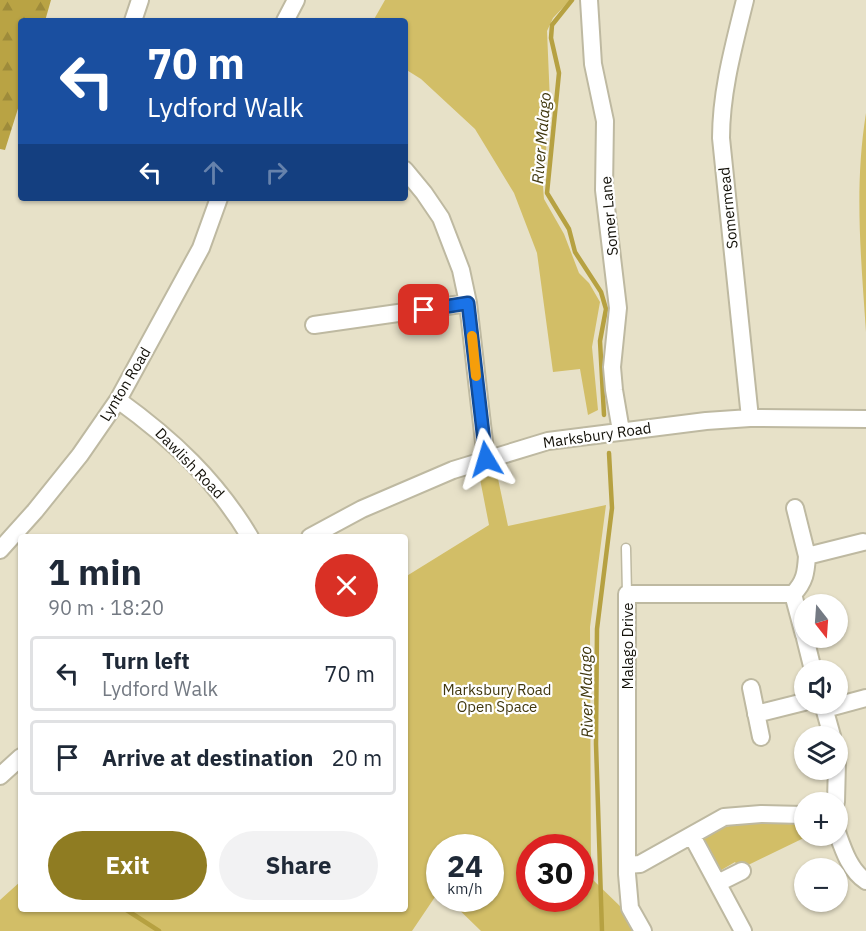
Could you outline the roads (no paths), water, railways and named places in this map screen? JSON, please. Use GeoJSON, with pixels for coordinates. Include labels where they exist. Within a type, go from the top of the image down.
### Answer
{"type":"FeatureCollection","features":[{"type":"Feature","properties":{"kind":"street"},"geometry":{"type":"LineString","coordinates":[[134,18],[140,0]]}},
{"type":"Feature","properties":{"kind":"street"},"geometry":{"type":"LineString","coordinates":[[287,18],[296,0]]}},
{"type":"Feature","properties":{"kind":"street","name":"Somer Lane"},"geometry":{"type":"LineString","coordinates":[[589,0],[593,64],[605,121],[604,190],[618,308],[612,367],[614,390],[612,432]]}},
{"type":"Feature","properties":{"kind":"street","name":"Somermead"},"geometry":{"type":"LineString","coordinates":[[745,0],[729,65],[721,117],[721,138],[750,418]]}},
{"type":"Feature","properties":{"kind":"street"},"geometry":{"type":"LineString","coordinates":[[408,174],[441,218],[461,270],[468,303],[486,459]]}},
{"type":"Feature","properties":{"kind":"street","name":"Lynton Road"},"geometry":{"type":"LineString","coordinates":[[0,550],[80,455],[118,400],[201,248],[218,201]]}},
{"type":"Feature","properties":{"kind":"street"},"geometry":{"type":"LineString","coordinates":[[314,325],[468,303]]}},
{"type":"Feature","properties":{"kind":"street","name":"Dawlish Road"},"geometry":{"type":"LineString","coordinates":[[118,400],[174,444],[216,486],[248,534]]}},
{"type":"Feature","properties":{"kind":"street","name":"Marksbury Road"},"geometry":{"type":"LineString","coordinates":[[316,534],[362,509],[453,470],[548,441],[706,421],[750,418],[866,419]]}},
{"type":"Feature","properties":{"kind":"street"},"geometry":{"type":"LineString","coordinates":[[794,598],[793,594],[800,587],[806,575],[807,556],[795,508]]}},
{"type":"Feature","properties":{"kind":"street"},"geometry":{"type":"LineString","coordinates":[[807,556],[864,541]]}},
{"type":"Feature","properties":{"kind":"street","name":"Malago Drive"},"geometry":{"type":"LineString","coordinates":[[643,931],[630,908],[627,865],[627,594],[793,594]]}},
{"type":"Feature","properties":{"kind":"street"},"geometry":{"type":"LineString","coordinates":[[751,688],[760,737]]}},
{"type":"Feature","properties":{"kind":"street"},"geometry":{"type":"LineString","coordinates":[[848,701],[866,698]]}},
{"type":"Feature","properties":{"kind":"street"},"geometry":{"type":"LineString","coordinates":[[756,714],[794,704]]}},
{"type":"Feature","properties":{"kind":"street"},"geometry":{"type":"LineString","coordinates":[[0,776],[18,760]]}},
{"type":"Feature","properties":{"kind":"street"},"geometry":{"type":"LineString","coordinates":[[627,865],[640,864],[724,817],[761,814],[794,815]]}},
{"type":"Feature","properties":{"kind":"street"},"geometry":{"type":"LineString","coordinates":[[692,836],[743,931]]}},
{"type":"Feature","properties":{"kind":"street"},"geometry":{"type":"LineString","coordinates":[[842,846],[854,869],[866,881]]}},
{"type":"Feature","properties":{"kind":"street"},"geometry":{"type":"LineString","coordinates":[[718,883],[742,871]]}},
{"type":"Feature","properties":{"kind":"lane"},"geometry":{"type":"LineString","coordinates":[[626,548],[627,594]]}},
{"type":"Feature","properties":{"kind":"waterway","name":"River Malago"},"geometry":{"type":"LineString","coordinates":[[572,0],[552,25],[551,38],[559,73],[547,193],[569,229],[575,252],[601,292],[606,309],[600,341],[604,415]]}},
{"type":"Feature","properties":{"kind":"waterway","name":"River Malago"},"geometry":{"type":"LineString","coordinates":[[602,931],[596,744],[597,629],[612,508],[609,453]]}},
{"type":"Feature","properties":{"kind":"waterway"},"geometry":{"type":"LineString","coordinates":[[130,912],[159,931]]}},
{"type":"Feature","properties":{"kind":"park label","name":"Marksbury Road Open Space"},"geometry":{"type":"Point","coordinates":[497,698]}}]}
